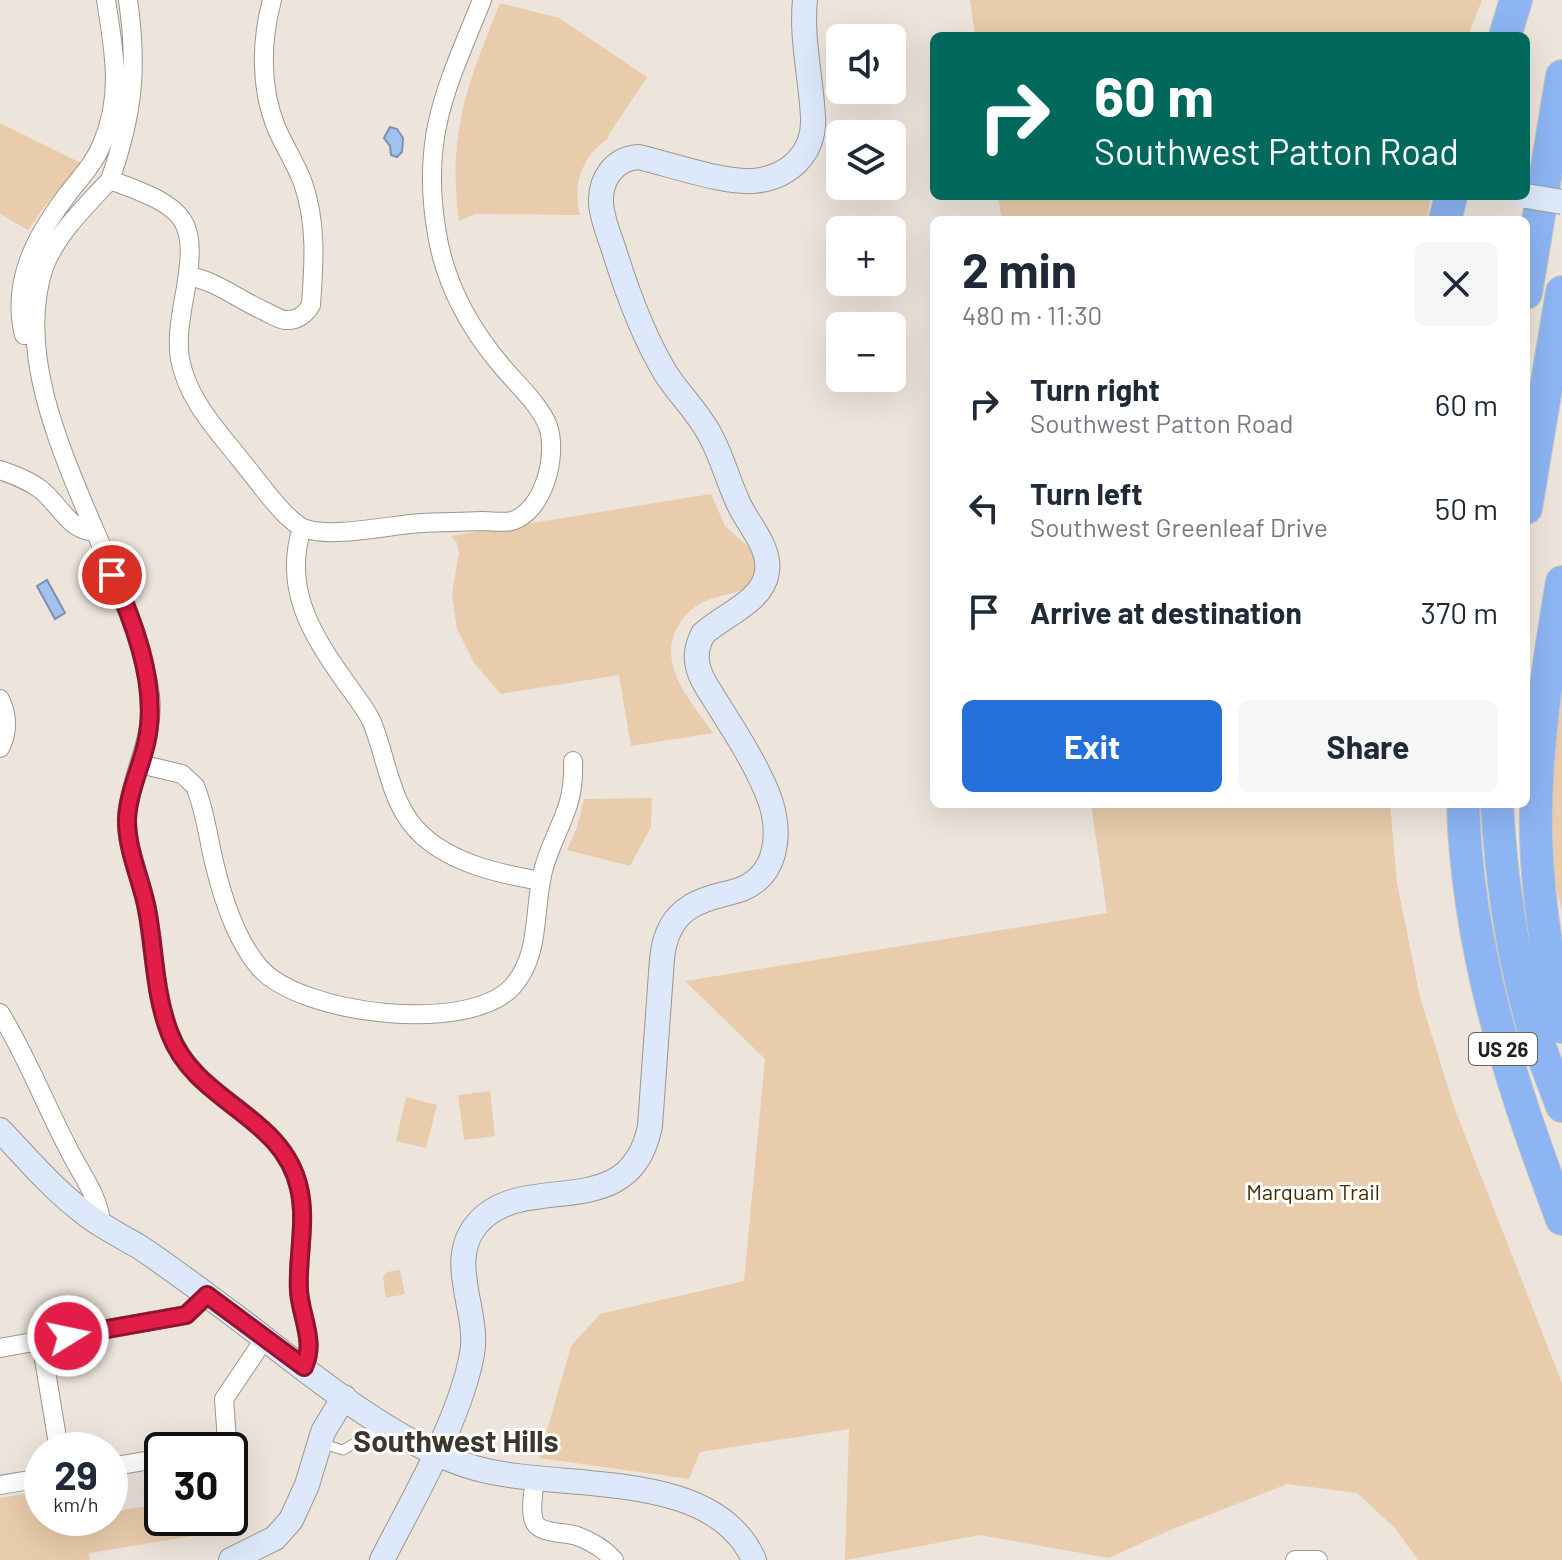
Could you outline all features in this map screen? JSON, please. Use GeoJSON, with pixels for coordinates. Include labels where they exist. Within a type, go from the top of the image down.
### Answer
{"type":"FeatureCollection","features":[{"type":"Feature","properties":{"kind":"highway"},"geometry":{"type":"LineString","coordinates":[[1506,32],[1516,0]]}},
{"type":"Feature","properties":{"kind":"highway"},"geometry":{"type":"LineString","coordinates":[[1530,269],[1562,76]]}},
{"type":"Feature","properties":{"kind":"highway"},"geometry":{"type":"LineString","coordinates":[[1530,484],[1562,292]]}},
{"type":"Feature","properties":{"kind":"highway"},"geometry":{"type":"LineString","coordinates":[[1562,582],[1543,709],[1536,839],[1545,938],[1562,1027]]}},
{"type":"Feature","properties":{"kind":"highway"},"geometry":{"type":"LineString","coordinates":[[1444,808],[1466,872]]}},
{"type":"Feature","properties":{"kind":"highway","name":"US 26"},"geometry":{"type":"LineString","coordinates":[[1463,808],[1466,872],[1481,960],[1506,1059],[1562,1219]]}},
{"type":"Feature","properties":{"kind":"highway","name":"US 26"},"geometry":{"type":"LineString","coordinates":[[1497,808],[1504,890],[1518,967],[1533,1026],[1562,1106]]}},
{"type":"Feature","properties":{"kind":"highway"},"geometry":{"type":"LineString","coordinates":[[1562,1085],[1562,1106]]}},
{"type":"Feature","properties":{"kind":"main road"},"geometry":{"type":"LineString","coordinates":[[382,1560],[429,1451],[465,1379],[473,1350],[463,1269],[469,1235],[483,1217],[500,1207],[598,1187],[632,1168],[643,1150],[650,1126],[662,959],[667,935],[677,918],[688,908],[750,885],[763,875],[772,861],[775,831],[770,801],[704,682],[696,661],[703,634],[761,588],[767,572],[765,554],[737,502],[711,437],[657,359],[626,289],[601,201],[609,173],[622,160],[630,158],[638,157],[754,181],[780,173],[798,162],[808,148],[813,125],[805,0]]}},
{"type":"Feature","properties":{"kind":"main road"},"geometry":{"type":"LineString","coordinates":[[1530,197],[1562,202]]}},
{"type":"Feature","properties":{"kind":"main road"},"geometry":{"type":"LineString","coordinates":[[0,1130],[62,1194],[101,1225],[207,1295],[344,1397],[429,1451],[474,1468],[657,1492],[691,1501],[725,1520],[743,1539],[754,1560]]}},
{"type":"Feature","properties":{"kind":"main road"},"geometry":{"type":"LineString","coordinates":[[231,1560],[275,1538],[291,1520],[304,1493],[320,1443],[344,1397]]}},
{"type":"Feature","properties":{"kind":"street"},"geometry":{"type":"LineString","coordinates":[[34,349],[27,342],[21,324],[21,293],[26,265],[44,228],[94,160],[114,106],[115,66],[106,0]]}},
{"type":"Feature","properties":{"kind":"street"},"geometry":{"type":"LineString","coordinates":[[128,0],[133,97],[110,180],[64,232],[44,264],[34,316],[34,349],[39,387],[50,423],[122,596],[145,671],[151,711],[127,823],[131,852],[147,910],[161,1007],[175,1045],[191,1071],[275,1140],[296,1178],[301,1209],[299,1291],[311,1352],[304,1367]]}},
{"type":"Feature","properties":{"kind":"street"},"geometry":{"type":"LineString","coordinates":[[188,276],[209,281],[283,320],[306,313],[311,305],[314,234],[303,184],[275,125],[264,73],[264,42],[272,0]]}},
{"type":"Feature","properties":{"kind":"street"},"geometry":{"type":"LineString","coordinates":[[110,180],[159,199],[181,215],[191,242],[179,335],[181,361],[188,386],[201,409],[267,494],[302,528],[332,531],[513,520],[529,510],[549,471],[552,448],[544,418],[498,362],[467,317],[445,267],[437,235],[430,171],[434,132],[446,90],[482,0]]}},
{"type":"Feature","properties":{"kind":"street"},"geometry":{"type":"LineString","coordinates":[[0,470],[31,483],[46,494],[79,529],[93,531]]}},
{"type":"Feature","properties":{"kind":"street"},"geometry":{"type":"LineString","coordinates":[[302,528],[296,564],[307,623],[368,714],[398,804],[408,820],[435,846],[453,856],[490,870],[541,881]]}},
{"type":"Feature","properties":{"kind":"street"},"geometry":{"type":"LineString","coordinates":[[0,699],[7,732],[0,748]]}},
{"type":"Feature","properties":{"kind":"street"},"geometry":{"type":"LineString","coordinates":[[140,764],[182,774],[195,786],[218,877],[248,950],[266,975],[291,992],[344,1007],[386,1012],[446,1012],[483,1006],[506,993],[522,974],[535,936],[544,865],[572,796],[573,761]]}},
{"type":"Feature","properties":{"kind":"street"},"geometry":{"type":"LineString","coordinates":[[0,1013],[23,1051],[99,1206],[101,1225]]}},
{"type":"Feature","properties":{"kind":"street"},"geometry":{"type":"LineString","coordinates":[[0,1348],[186,1315],[207,1295]]}},
{"type":"Feature","properties":{"kind":"street"},"geometry":{"type":"LineString","coordinates":[[226,1432],[224,1399],[265,1338]]}},
{"type":"Feature","properties":{"kind":"street"},"geometry":{"type":"LineString","coordinates":[[41,1341],[56,1432]]}},
{"type":"Feature","properties":{"kind":"street"},"geometry":{"type":"LineString","coordinates":[[535,1478],[533,1514],[538,1527],[585,1540],[614,1560]]}},
{"type":"Feature","properties":{"kind":"street"},"geometry":{"type":"LineString","coordinates":[[0,1485],[24,1481]]}},
{"type":"Feature","properties":{"kind":"street"},"geometry":{"type":"LineString","coordinates":[[1295,1560],[1318,1560]]}},
{"type":"Feature","properties":{"kind":"lane"},"geometry":{"type":"LineString","coordinates":[[320,1443],[343,1450],[369,1435],[379,1421]]}},
{"type":"Feature","properties":{"kind":"green space"},"geometry":{"type":"Polygon","coordinates":[[[970,0],[1482,0],[1470,32],[974,32],[970,0]]]}},
{"type":"Feature","properties":{"kind":"green space"},"geometry":{"type":"Polygon","coordinates":[[[500,3],[559,18],[647,77],[609,138],[592,153],[581,172],[577,193],[580,215],[475,214],[459,221],[456,190],[458,135],[478,58],[500,3]]]}},
{"type":"Feature","properties":{"kind":"green space"},"geometry":{"type":"Polygon","coordinates":[[[0,123],[83,164],[44,207],[28,230],[0,214],[0,123]]]}},
{"type":"Feature","properties":{"kind":"green space"},"geometry":{"type":"Polygon","coordinates":[[[999,200],[1430,200],[1428,216],[1001,216],[999,200]]]}},
{"type":"Feature","properties":{"kind":"green space"},"geometry":{"type":"Polygon","coordinates":[[[711,494],[725,526],[754,552],[758,571],[746,586],[736,592],[692,609],[673,638],[671,653],[678,681],[713,733],[631,746],[619,675],[501,694],[474,663],[457,629],[452,594],[459,553],[457,543],[451,536],[711,494]]]}},
{"type":"Feature","properties":{"kind":"green space"},"geometry":{"type":"Polygon","coordinates":[[[1562,663],[1562,912],[1551,850],[1550,788],[1562,663]]]}},
{"type":"Feature","properties":{"kind":"green space"},"geometry":{"type":"Polygon","coordinates":[[[652,798],[651,827],[630,866],[567,850],[584,799],[652,798]]]}},
{"type":"Feature","properties":{"kind":"green space","name":"Marquam Trail"},"geometry":{"type":"Polygon","coordinates":[[[1092,808],[1390,808],[1397,883],[1420,997],[1454,1107],[1562,1383],[1562,1560],[1418,1560],[1395,1528],[1357,1493],[1287,1484],[1109,1558],[980,1535],[845,1560],[849,1429],[700,1452],[689,1479],[539,1458],[571,1346],[600,1314],[744,1281],[765,1059],[685,981],[1107,913],[1092,808]]]}},
{"type":"Feature","properties":{"kind":"green space"},"geometry":{"type":"Polygon","coordinates":[[[490,1091],[495,1136],[464,1140],[458,1095],[490,1091]]]}},
{"type":"Feature","properties":{"kind":"green space"},"geometry":{"type":"Polygon","coordinates":[[[406,1097],[437,1105],[426,1148],[396,1141],[406,1097]]]}},
{"type":"Feature","properties":{"kind":"green space"},"geometry":{"type":"Polygon","coordinates":[[[400,1270],[405,1294],[386,1298],[383,1277],[387,1272],[400,1270]]]}},
{"type":"Feature","properties":{"kind":"green space"},"geometry":{"type":"Polygon","coordinates":[[[24,1494],[24,1536],[128,1536],[128,1509],[144,1506],[144,1536],[193,1536],[89,1553],[90,1560],[0,1560],[0,1498],[24,1494]]]}},
{"type":"Feature","properties":{"kind":"water"},"geometry":{"type":"Polygon","coordinates":[[[390,127],[397,129],[403,138],[402,152],[397,157],[391,155],[390,146],[384,138],[390,127]]]}},
{"type":"Feature","properties":{"kind":"water"},"geometry":{"type":"Polygon","coordinates":[[[47,580],[65,613],[55,619],[37,586],[47,580]]]}},
{"type":"Feature","properties":{"kind":"district","name":"Southwest Hills"},"geometry":{"type":"Point","coordinates":[456,1440]}},
{"type":"Feature","properties":{"kind":"route"},"geometry":{"type":"LineString","coordinates":[[68,1336],[186,1315],[207,1295],[304,1367],[311,1352],[299,1291],[301,1209],[293,1170],[269,1134],[191,1071],[175,1045],[161,1007],[147,910],[131,852],[127,823],[150,726],[149,691],[122,596],[112,575]]}}]}
